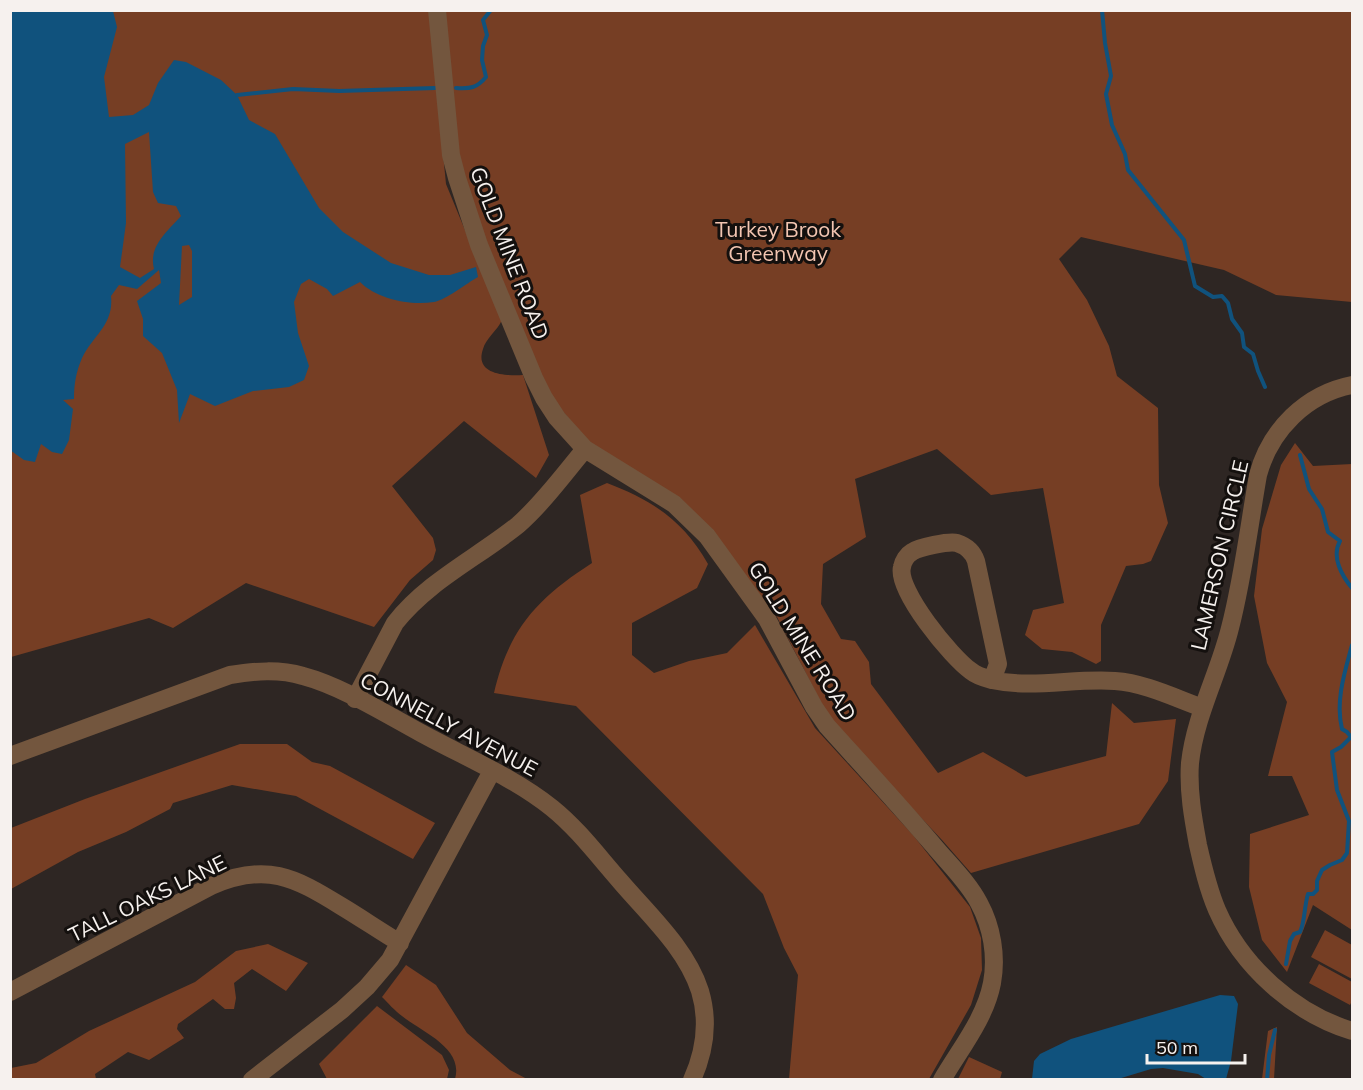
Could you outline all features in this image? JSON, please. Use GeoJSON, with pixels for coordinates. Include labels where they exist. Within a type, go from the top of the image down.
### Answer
{"type":"FeatureCollection","features":[{"type":"Feature","properties":{"kind":"street","name":"GOLD MINE ROAD"},"geometry":{"type":"LineString","coordinates":[[437,10],[451,155],[469,220],[539,388],[552,411],[585,448],[674,504],[707,536],[767,619],[814,707],[827,726],[920,830],[979,903],[992,941],[994,969],[992,982],[983,1008],[968,1038],[942,1080]]}},
{"type":"Feature","properties":{"kind":"street","name":"LAMERSON CIRCLE"},"geometry":{"type":"LineString","coordinates":[[1353,385],[1329,392],[1299,411],[1282,427],[1263,457],[1230,629],[1192,748],[1189,787],[1203,868],[1217,910],[1240,949],[1273,986],[1305,1009],[1331,1023],[1353,1031]]}},
{"type":"Feature","properties":{"kind":"street"},"geometry":{"type":"LineString","coordinates":[[355,699],[395,623],[404,612],[423,593],[522,521],[585,448]]}},
{"type":"Feature","properties":{"kind":"street"},"geometry":{"type":"LineString","coordinates":[[992,680],[998,664],[976,561],[972,553],[964,546],[953,543],[912,552],[903,562],[901,573],[912,600],[936,634],[968,669],[992,680],[1018,685],[1118,681],[1143,687],[1203,708]]}},
{"type":"Feature","properties":{"kind":"street","name":"CONNELLY AVENUE"},"geometry":{"type":"LineString","coordinates":[[10,756],[230,675],[249,672],[289,673],[316,680],[492,771],[537,798],[572,826],[683,956],[699,990],[705,1020],[700,1059],[692,1080]]}},
{"type":"Feature","properties":{"kind":"street"},"geometry":{"type":"LineString","coordinates":[[252,1080],[357,997],[390,960],[492,771]]}},
{"type":"Feature","properties":{"kind":"street","name":"TALL OAKS LANE"},"geometry":{"type":"LineString","coordinates":[[10,992],[211,886],[245,875],[272,874],[292,878],[316,890],[400,943]]}},
{"type":"Feature","properties":{"kind":"green space"},"geometry":{"type":"Polygon","coordinates":[[[11,11],[429,11],[446,184],[502,320],[484,345],[481,358],[487,369],[493,372],[523,375],[549,455],[536,478],[464,421],[392,486],[433,538],[436,550],[433,560],[410,580],[374,627],[246,583],[173,628],[149,618],[11,657],[11,11]]]}},
{"type":"Feature","properties":{"kind":"green space","name":"Turkey Brook Greenway"},"geometry":{"type":"Polygon","coordinates":[[[444,11],[1352,11],[1352,302],[1276,295],[1224,270],[1081,237],[1059,259],[1087,300],[1109,346],[1117,376],[1158,408],[1159,485],[1168,523],[1151,561],[1126,566],[1101,625],[1101,661],[1096,664],[1072,652],[1042,649],[1025,635],[1033,610],[1064,603],[1043,488],[991,495],[937,449],[855,479],[866,537],[823,564],[821,604],[841,639],[855,641],[869,662],[871,684],[938,773],[983,752],[1026,777],[1106,756],[1112,703],[1134,723],[1176,719],[1168,781],[1139,824],[971,873],[831,722],[777,617],[717,540],[590,444],[555,402],[540,377],[476,221],[459,153],[444,11]]]}},
{"type":"Feature","properties":{"kind":"green space"},"geometry":{"type":"Polygon","coordinates":[[[1295,443],[1313,466],[1352,464],[1352,930],[1313,905],[1287,972],[1262,940],[1249,887],[1250,834],[1309,815],[1292,776],[1268,776],[1287,702],[1267,663],[1254,596],[1262,529],[1281,465],[1295,443]]]}},
{"type":"Feature","properties":{"kind":"green space"},"geometry":{"type":"Polygon","coordinates":[[[607,483],[638,497],[665,514],[688,536],[708,564],[697,588],[632,623],[632,655],[654,673],[689,661],[727,653],[755,625],[815,728],[913,835],[970,907],[981,938],[982,970],[971,1005],[929,1079],[789,1079],[798,975],[784,948],[763,894],[576,706],[494,693],[508,650],[528,617],[556,589],[592,563],[580,495],[607,483]]]}},
{"type":"Feature","properties":{"kind":"green space"},"geometry":{"type":"Polygon","coordinates":[[[240,744],[287,744],[312,762],[330,766],[435,823],[413,859],[296,796],[232,785],[173,803],[170,809],[126,832],[78,852],[11,889],[11,828],[240,744]]]}},
{"type":"Feature","properties":{"kind":"green space"},"geometry":{"type":"Polygon","coordinates":[[[1325,930],[1352,945],[1352,979],[1311,957],[1325,930]]]}},
{"type":"Feature","properties":{"kind":"green space"},"geometry":{"type":"Polygon","coordinates":[[[268,944],[308,963],[286,991],[252,969],[234,983],[236,998],[234,1009],[225,1009],[213,999],[178,1024],[177,1029],[184,1038],[149,1060],[128,1052],[95,1074],[96,1079],[11,1079],[11,1068],[36,1063],[89,1031],[195,982],[236,951],[268,944]]]}},
{"type":"Feature","properties":{"kind":"green space"},"geometry":{"type":"Polygon","coordinates":[[[1319,964],[1352,982],[1350,1005],[1309,983],[1319,964]]]}},
{"type":"Feature","properties":{"kind":"green space"},"geometry":{"type":"Polygon","coordinates":[[[406,965],[436,985],[467,1033],[510,1070],[527,1079],[455,1079],[456,1068],[447,1050],[399,1014],[382,997],[406,965]]]}},
{"type":"Feature","properties":{"kind":"green space"},"geometry":{"type":"Polygon","coordinates":[[[377,1006],[442,1055],[449,1070],[447,1079],[327,1079],[319,1064],[377,1006]]]}},
{"type":"Feature","properties":{"kind":"green space"},"geometry":{"type":"Polygon","coordinates":[[[1277,1027],[1274,1079],[1262,1079],[1268,1031],[1277,1027]]]}},
{"type":"Feature","properties":{"kind":"green space"},"geometry":{"type":"Polygon","coordinates":[[[969,1057],[1002,1072],[1000,1079],[958,1079],[969,1057]]]}},
{"type":"Feature","properties":{"kind":"water"},"geometry":{"type":"Polygon","coordinates":[[[10,11],[113,11],[117,27],[104,77],[109,117],[133,115],[149,105],[158,83],[174,60],[186,62],[221,80],[237,95],[249,120],[275,134],[319,208],[343,232],[391,263],[429,275],[450,275],[476,267],[478,277],[444,298],[425,303],[394,300],[375,293],[360,282],[333,296],[327,289],[309,279],[301,284],[294,302],[298,333],[309,366],[304,380],[289,387],[253,391],[215,406],[190,394],[179,423],[177,390],[162,353],[143,336],[143,319],[137,301],[161,283],[159,270],[137,289],[119,285],[111,296],[111,306],[106,322],[80,363],[74,388],[74,399],[63,400],[73,409],[69,440],[62,454],[52,452],[41,444],[35,462],[24,460],[10,450],[10,11]],[[149,132],[125,144],[126,223],[120,267],[140,278],[154,269],[156,246],[181,216],[176,206],[158,203],[153,192],[149,132]],[[189,245],[182,246],[179,305],[192,297],[192,251],[189,245]]]}},
{"type":"Feature","properties":{"kind":"water"},"geometry":{"type":"Polygon","coordinates":[[[1220,995],[1234,996],[1238,1004],[1231,1061],[1226,1079],[1206,1079],[1198,1074],[1163,1068],[1151,1069],[1118,1079],[1032,1079],[1034,1061],[1040,1054],[1071,1039],[1220,995]]]}},
{"type":"Feature","properties":{"kind":"waterway"},"geometry":{"type":"LineString","coordinates":[[456,88],[473,87],[486,77],[482,60],[487,35],[483,20],[491,10]]}},
{"type":"Feature","properties":{"kind":"waterway"},"geometry":{"type":"LineString","coordinates":[[1102,10],[1111,76],[1106,94],[1112,125],[1125,154],[1128,170],[1184,240],[1195,286],[1213,297],[1222,296],[1228,303],[1232,319],[1242,333],[1244,347],[1253,354],[1265,387]]}},
{"type":"Feature","properties":{"kind":"waterway"},"geometry":{"type":"LineString","coordinates":[[237,95],[293,89],[339,91],[435,88]]}},
{"type":"Feature","properties":{"kind":"waterway"},"geometry":{"type":"LineString","coordinates":[[1300,455],[1309,489],[1322,509],[1328,532],[1340,541],[1337,560],[1341,572],[1352,588]]}},
{"type":"Feature","properties":{"kind":"waterway"},"geometry":{"type":"LineString","coordinates":[[1286,964],[1290,941],[1294,934],[1300,932],[1302,928],[1308,894],[1313,894],[1317,890],[1317,881],[1322,870],[1342,860],[1347,853],[1349,821],[1337,790],[1332,752],[1351,737],[1342,729],[1340,708],[1342,686],[1352,645]]}},
{"type":"Feature","properties":{"kind":"waterway"},"geometry":{"type":"LineString","coordinates":[[1267,1080],[1269,1055],[1275,1030]]}}]}
